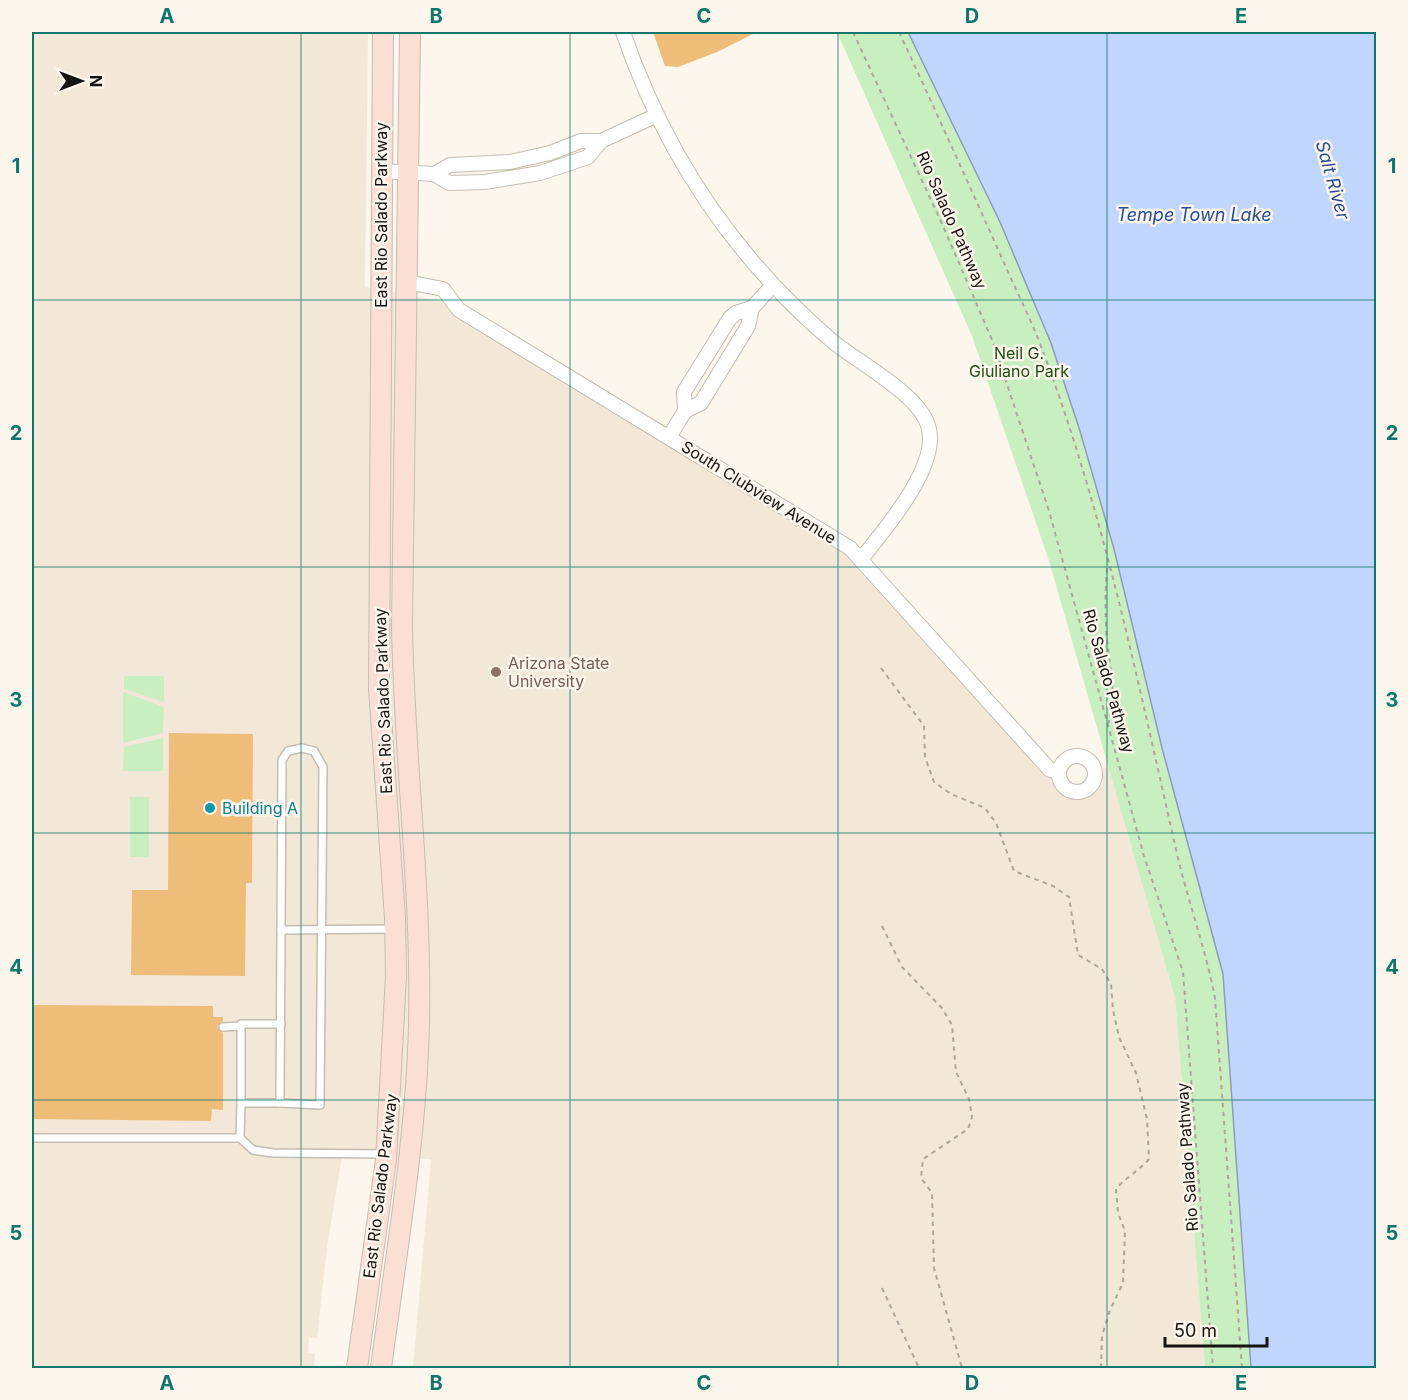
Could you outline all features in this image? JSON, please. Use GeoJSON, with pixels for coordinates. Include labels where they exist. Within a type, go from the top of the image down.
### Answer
{"type":"FeatureCollection","features":[{"type":"Feature","properties":{"kind":"main road","name":"East Rio Salado Parkway"},"geometry":{"type":"LineString","coordinates":[[357,1368],[387,1154],[395,1030],[395,929],[379,688],[383,32]]}},
{"type":"Feature","properties":{"kind":"main road","name":"East Rio Salado Parkway"},"geometry":{"type":"LineString","coordinates":[[381,1368],[407,1193],[418,1026],[418,916],[403,686],[410,32]]}},
{"type":"Feature","properties":{"kind":"street"},"geometry":{"type":"LineString","coordinates":[[623,32],[655,116],[685,169],[713,211],[772,286],[832,341],[914,401],[927,421],[930,445],[926,464],[880,536],[862,558]]}},
{"type":"Feature","properties":{"kind":"street"},"geometry":{"type":"LineString","coordinates":[[381,171],[434,174],[450,165],[510,162],[550,153],[581,141],[602,141],[655,116]]}},
{"type":"Feature","properties":{"kind":"street","name":"South Clubview Avenue"},"geometry":{"type":"LineString","coordinates":[[407,282],[443,289],[459,310],[850,548],[862,558],[874,576],[1050,770],[1059,772]]}},
{"type":"Feature","properties":{"kind":"street"},"geometry":{"type":"LineString","coordinates":[[669,437],[685,411],[701,403],[748,326],[752,308],[772,286]]}},
{"type":"Feature","properties":{"kind":"street"},"geometry":{"type":"LineString","coordinates":[[685,411],[684,392],[730,318],[736,313],[752,308]]}},
{"type":"Feature","properties":{"kind":"lane"},"geometry":{"type":"LineString","coordinates":[[241,1103],[320,1105],[323,766],[314,752],[302,748],[288,752],[282,760],[280,1103]]}},
{"type":"Feature","properties":{"kind":"lane"},"geometry":{"type":"LineString","coordinates":[[280,930],[395,929]]}},
{"type":"Feature","properties":{"kind":"lane"},"geometry":{"type":"LineString","coordinates":[[240,1138],[242,1023],[281,1023]]}},
{"type":"Feature","properties":{"kind":"lane"},"geometry":{"type":"LineString","coordinates":[[223,1026],[242,1026]]}},
{"type":"Feature","properties":{"kind":"lane"},"geometry":{"type":"LineString","coordinates":[[32,1138],[240,1138],[253,1150],[273,1153],[387,1154]]}},
{"type":"Feature","properties":{"kind":"path","name":"Rio Salado Pathway"},"geometry":{"type":"LineString","coordinates":[[853,32],[944,226],[993,342],[1049,511],[1144,856],[1184,972],[1213,1368]]}},
{"type":"Feature","properties":{"kind":"path"},"geometry":{"type":"LineString","coordinates":[[899,32],[959,159],[1042,348],[1096,511],[1107,566],[1126,628],[1175,847],[1208,962],[1213,989],[1242,1368]]}},
{"type":"Feature","properties":{"kind":"path"},"geometry":{"type":"LineString","coordinates":[[1107,566],[1106,629],[1112,695],[1112,713],[1108,725]]}},
{"type":"Feature","properties":{"kind":"path"},"geometry":{"type":"LineString","coordinates":[[881,668],[924,726],[925,757],[934,782],[951,794],[985,808],[996,823],[1014,871],[1053,886],[1069,897],[1078,956],[1102,969],[1111,984],[1113,1010],[1119,1037],[1136,1073],[1147,1119],[1149,1159],[1139,1171],[1125,1179],[1116,1189],[1118,1214],[1125,1231],[1123,1283],[1110,1310],[1102,1336],[1101,1368]]}},
{"type":"Feature","properties":{"kind":"path"},"geometry":{"type":"LineString","coordinates":[[882,926],[902,967],[942,1008],[952,1025],[956,1072],[969,1099],[972,1117],[968,1129],[922,1159],[920,1168],[921,1178],[932,1192],[934,1268],[962,1368]]}},
{"type":"Feature","properties":{"kind":"path"},"geometry":{"type":"LineString","coordinates":[[882,1288],[919,1368]]}},
{"type":"Feature","properties":{"kind":"shaded area","name":"Arizona State University"},"geometry":{"type":"Polygon","coordinates":[[[32,32],[368,32],[365,287],[435,300],[459,310],[850,548],[1059,772],[1062,785],[1066,789],[1078,793],[1084,791],[1093,783],[1095,771],[1109,767],[1175,998],[1205,1368],[413,1368],[431,1159],[342,1157],[327,1248],[317,1338],[309,1338],[308,1353],[315,1354],[314,1368],[32,1368],[32,32]]]}},
{"type":"Feature","properties":{"kind":"green space","name":"Neil G. Giuliano Park"},"geometry":{"type":"Polygon","coordinates":[[[837,32],[908,32],[1000,222],[1051,343],[1080,431],[1114,549],[1162,748],[1223,974],[1251,1368],[1205,1368],[1175,998],[1049,561],[972,336],[837,32]]]}},
{"type":"Feature","properties":{"kind":"green space"},"geometry":{"type":"Polygon","coordinates":[[[124,676],[164,676],[164,702],[124,689],[124,676]]]}},
{"type":"Feature","properties":{"kind":"green space"},"geometry":{"type":"Polygon","coordinates":[[[123,692],[164,707],[163,733],[123,743],[123,692]]]}},
{"type":"Feature","properties":{"kind":"green space"},"geometry":{"type":"Polygon","coordinates":[[[163,738],[163,771],[123,771],[124,747],[163,738]]]}},
{"type":"Feature","properties":{"kind":"green space"},"geometry":{"type":"Polygon","coordinates":[[[130,797],[149,797],[149,857],[130,857],[130,797]]]}},
{"type":"Feature","properties":{"kind":"water","name":"Tempe Town Lake"},"geometry":{"type":"Polygon","coordinates":[[[908,32],[1376,32],[1376,1368],[1251,1368],[1223,974],[1162,748],[1114,549],[1080,431],[1051,343],[1000,222],[908,32]]]}},
{"type":"Feature","properties":{"kind":"building"},"geometry":{"type":"Polygon","coordinates":[[[653,32],[757,32],[717,52],[678,67],[665,66],[653,32]]]}},
{"type":"Feature","properties":{"kind":"building","name":"Building A"},"geometry":{"type":"Polygon","coordinates":[[[169,733],[253,734],[252,883],[246,883],[245,976],[131,975],[132,890],[168,890],[169,733]]]}},
{"type":"Feature","properties":{"kind":"building"},"geometry":{"type":"Polygon","coordinates":[[[32,1005],[213,1006],[213,1017],[223,1017],[223,1021],[217,1027],[223,1033],[223,1110],[212,1109],[211,1121],[32,1119],[32,1005]]]}},
{"type":"Feature","properties":{"kind":"place","name":"Arizona State University"},"geometry":{"type":"Point","coordinates":[496,672]}},
{"type":"Feature","properties":{"kind":"place","name":"Building A"},"geometry":{"type":"Point","coordinates":[210,808]}},
{"type":"Feature","properties":{"kind":"water label","name":"Salt River"},"geometry":{"type":"Point","coordinates":[1333,180]}}]}
